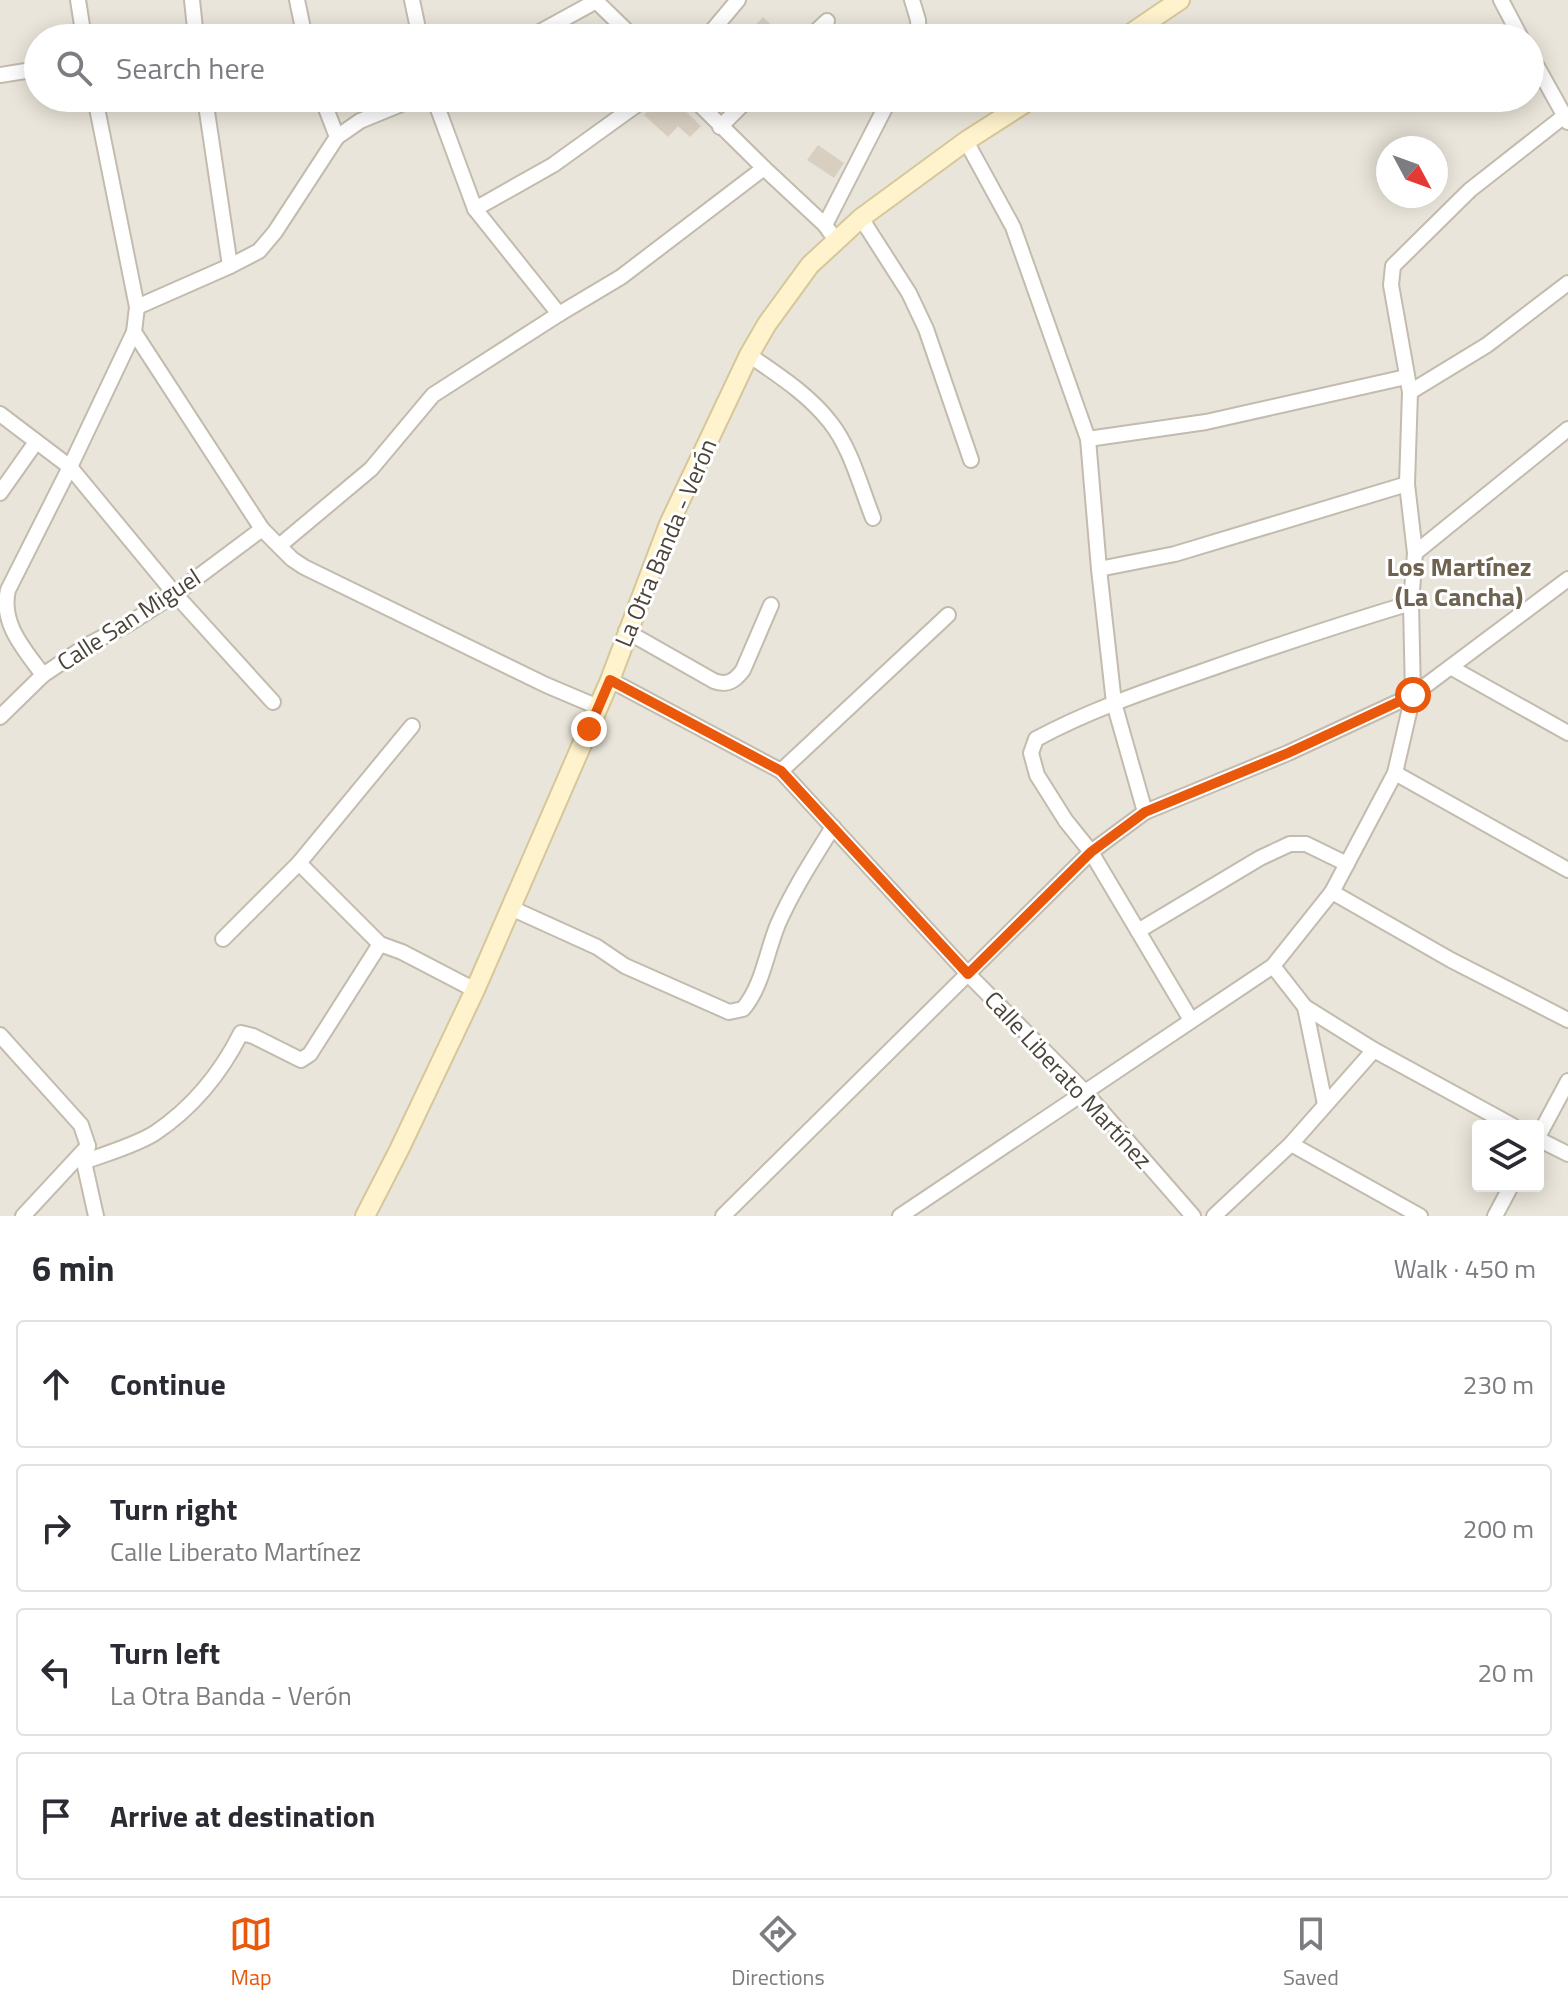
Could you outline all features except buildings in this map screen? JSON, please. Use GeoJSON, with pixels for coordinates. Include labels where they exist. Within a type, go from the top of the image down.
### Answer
{"type":"FeatureCollection","features":[{"type":"Feature","properties":{"kind":"main road"},"geometry":{"type":"LineString","coordinates":[[1145,24],[1180,0]]}},
{"type":"Feature","properties":{"kind":"main road","name":"La Otra Banda - Verón"},"geometry":{"type":"LineString","coordinates":[[365,1216],[475,990],[610,680],[669,524],[749,355],[788,291],[810,265],[830,232],[861,218],[1011,112]]}},
{"type":"Feature","properties":{"kind":"street"},"geometry":{"type":"LineString","coordinates":[[78,0],[82,24]]}},
{"type":"Feature","properties":{"kind":"street"},"geometry":{"type":"LineString","coordinates":[[192,0],[195,24]]}},
{"type":"Feature","properties":{"kind":"street"},"geometry":{"type":"LineString","coordinates":[[297,0],[302,24]]}},
{"type":"Feature","properties":{"kind":"street"},"geometry":{"type":"LineString","coordinates":[[413,0],[417,24]]}},
{"type":"Feature","properties":{"kind":"street"},"geometry":{"type":"LineString","coordinates":[[718,24],[738,0]]}},
{"type":"Feature","properties":{"kind":"street"},"geometry":{"type":"LineString","coordinates":[[912,0],[918,24]]}},
{"type":"Feature","properties":{"kind":"street"},"geometry":{"type":"LineString","coordinates":[[1501,0],[1514,24]]}},
{"type":"Feature","properties":{"kind":"street"},"geometry":{"type":"LineString","coordinates":[[555,24],[598,1],[620,24]]}},
{"type":"Feature","properties":{"kind":"street"},"geometry":{"type":"LineString","coordinates":[[824,24],[827,21]]}},
{"type":"Feature","properties":{"kind":"street"},"geometry":{"type":"LineString","coordinates":[[0,75],[24,71]]}},
{"type":"Feature","properties":{"kind":"street"},"geometry":{"type":"LineString","coordinates":[[900,1216],[1273,966],[1332,892],[1395,773],[1413,695],[1411,603],[1415,553],[1407,484],[1408,384],[1391,285],[1393,266],[1470,190],[1566,120],[1544,80]]}},
{"type":"Feature","properties":{"kind":"street"},"geometry":{"type":"LineString","coordinates":[[43,675],[11,630],[4,602],[134,332],[137,307],[98,112]]}},
{"type":"Feature","properties":{"kind":"street"},"geometry":{"type":"LineString","coordinates":[[207,112],[230,266]]}},
{"type":"Feature","properties":{"kind":"street"},"geometry":{"type":"LineString","coordinates":[[327,112],[337,137]]}},
{"type":"Feature","properties":{"kind":"street"},"geometry":{"type":"LineString","coordinates":[[137,307],[259,251],[275,232],[337,137],[360,121],[382,112]]}},
{"type":"Feature","properties":{"kind":"street"},"geometry":{"type":"LineString","coordinates":[[439,112],[475,209],[559,314]]}},
{"type":"Feature","properties":{"kind":"street"},"geometry":{"type":"LineString","coordinates":[[475,209],[553,165],[627,112]]}},
{"type":"Feature","properties":{"kind":"street"},"geometry":{"type":"LineString","coordinates":[[706,112],[830,232],[884,112]]}},
{"type":"Feature","properties":{"kind":"street"},"geometry":{"type":"LineString","coordinates":[[720,127],[735,112]]}},
{"type":"Feature","properties":{"kind":"street"},"geometry":{"type":"LineString","coordinates":[[966,141],[1013,227],[1088,439],[1114,703],[1145,812]]}},
{"type":"Feature","properties":{"kind":"street"},"geometry":{"type":"LineString","coordinates":[[279,546],[371,469],[433,395],[621,277],[764,168]]}},
{"type":"Feature","properties":{"kind":"street"},"geometry":{"type":"LineString","coordinates":[[861,218],[909,293],[926,329],[971,460]]}},
{"type":"Feature","properties":{"kind":"street"},"geometry":{"type":"LineString","coordinates":[[1088,439],[1206,422],[1408,384],[1487,345],[1568,283]]}},
{"type":"Feature","properties":{"kind":"street"},"geometry":{"type":"LineString","coordinates":[[134,332],[262,529],[304,567],[546,685],[598,707]]}},
{"type":"Feature","properties":{"kind":"street"},"geometry":{"type":"LineString","coordinates":[[749,355],[799,390],[832,424],[873,518]]}},
{"type":"Feature","properties":{"kind":"street"},"geometry":{"type":"LineString","coordinates":[[0,414],[70,467],[175,594],[273,702]]}},
{"type":"Feature","properties":{"kind":"street"},"geometry":{"type":"LineString","coordinates":[[1415,553],[1568,429]]}},
{"type":"Feature","properties":{"kind":"street"},"geometry":{"type":"LineString","coordinates":[[0,493],[36,442]]}},
{"type":"Feature","properties":{"kind":"street"},"geometry":{"type":"LineString","coordinates":[[1099,569],[1175,554],[1407,484]]}},
{"type":"Feature","properties":{"kind":"street","name":"Calle San Miguel"},"geometry":{"type":"LineString","coordinates":[[0,717],[43,675],[175,594],[262,529]]}},
{"type":"Feature","properties":{"kind":"street"},"geometry":{"type":"LineString","coordinates":[[723,1216],[1091,852],[1145,812],[1288,753],[1413,695],[1566,584]]}},
{"type":"Feature","properties":{"kind":"street"},"geometry":{"type":"LineString","coordinates":[[1191,1020],[1091,852],[1037,775],[1031,753],[1036,739],[1114,703],[1315,632],[1411,603]]}},
{"type":"Feature","properties":{"kind":"street"},"geometry":{"type":"LineString","coordinates":[[626,631],[714,681],[728,683],[743,670],[771,605]]}},
{"type":"Feature","properties":{"kind":"street"},"geometry":{"type":"LineString","coordinates":[[781,771],[948,615]]}},
{"type":"Feature","properties":{"kind":"street"},"geometry":{"type":"LineString","coordinates":[[1452,668],[1568,733]]}},
{"type":"Feature","properties":{"kind":"street","name":"Calle Liberato Martínez"},"geometry":{"type":"LineString","coordinates":[[610,680],[781,771],[968,974],[1084,1091],[1193,1216]]}},
{"type":"Feature","properties":{"kind":"street"},"geometry":{"type":"LineString","coordinates":[[223,939],[299,863],[412,726]]}},
{"type":"Feature","properties":{"kind":"street"},"geometry":{"type":"LineString","coordinates":[[1395,773],[1568,870]]}},
{"type":"Feature","properties":{"kind":"street"},"geometry":{"type":"LineString","coordinates":[[511,908],[597,947],[625,966],[729,1012],[743,1009],[753,997],[777,925],[802,876],[833,827]]}},
{"type":"Feature","properties":{"kind":"street"},"geometry":{"type":"LineString","coordinates":[[1138,931],[1260,858],[1290,844],[1306,844],[1347,864]]}},
{"type":"Feature","properties":{"kind":"street"},"geometry":{"type":"LineString","coordinates":[[299,863],[380,944],[475,990]]}},
{"type":"Feature","properties":{"kind":"street"},"geometry":{"type":"LineString","coordinates":[[1332,892],[1451,960],[1568,1020]]}},
{"type":"Feature","properties":{"kind":"street"},"geometry":{"type":"LineString","coordinates":[[84,1162],[153,1134],[195,1102],[241,1033],[301,1060],[310,1054],[380,944]]}},
{"type":"Feature","properties":{"kind":"street"},"geometry":{"type":"LineString","coordinates":[[1273,966],[1305,1007],[1374,1050],[1502,1120]]}},
{"type":"Feature","properties":{"kind":"street"},"geometry":{"type":"LineString","coordinates":[[1305,1007],[1325,1104]]}},
{"type":"Feature","properties":{"kind":"street"},"geometry":{"type":"LineString","coordinates":[[0,1035],[81,1125],[88,1146],[84,1162],[96,1216]]}},
{"type":"Feature","properties":{"kind":"street"},"geometry":{"type":"LineString","coordinates":[[1214,1216],[1291,1144],[1374,1050]]}},
{"type":"Feature","properties":{"kind":"street"},"geometry":{"type":"LineString","coordinates":[[1544,1127],[1568,1081]]}},
{"type":"Feature","properties":{"kind":"street"},"geometry":{"type":"LineString","coordinates":[[1544,1141],[1568,1154]]}},
{"type":"Feature","properties":{"kind":"street"},"geometry":{"type":"LineString","coordinates":[[1291,1144],[1420,1216]]}},
{"type":"Feature","properties":{"kind":"street"},"geometry":{"type":"LineString","coordinates":[[23,1216],[88,1146]]}},
{"type":"Feature","properties":{"kind":"street"},"geometry":{"type":"LineString","coordinates":[[1495,1216],[1508,1192]]}},
{"type":"Feature","properties":{"kind":"shaded area"},"geometry":{"type":"Polygon","coordinates":[[[0,0],[1568,0],[1568,1216],[0,1216],[0,0]]]}},
{"type":"Feature","properties":{"kind":"district","name":"Los Martínez (La Cancha)"},"geometry":{"type":"Point","coordinates":[1459,582]}},
{"type":"Feature","properties":{"kind":"route"},"geometry":{"type":"LineString","coordinates":[[589,729],[610,680],[781,771],[968,974],[1091,852],[1145,812],[1288,753],[1413,695]]}}]}
